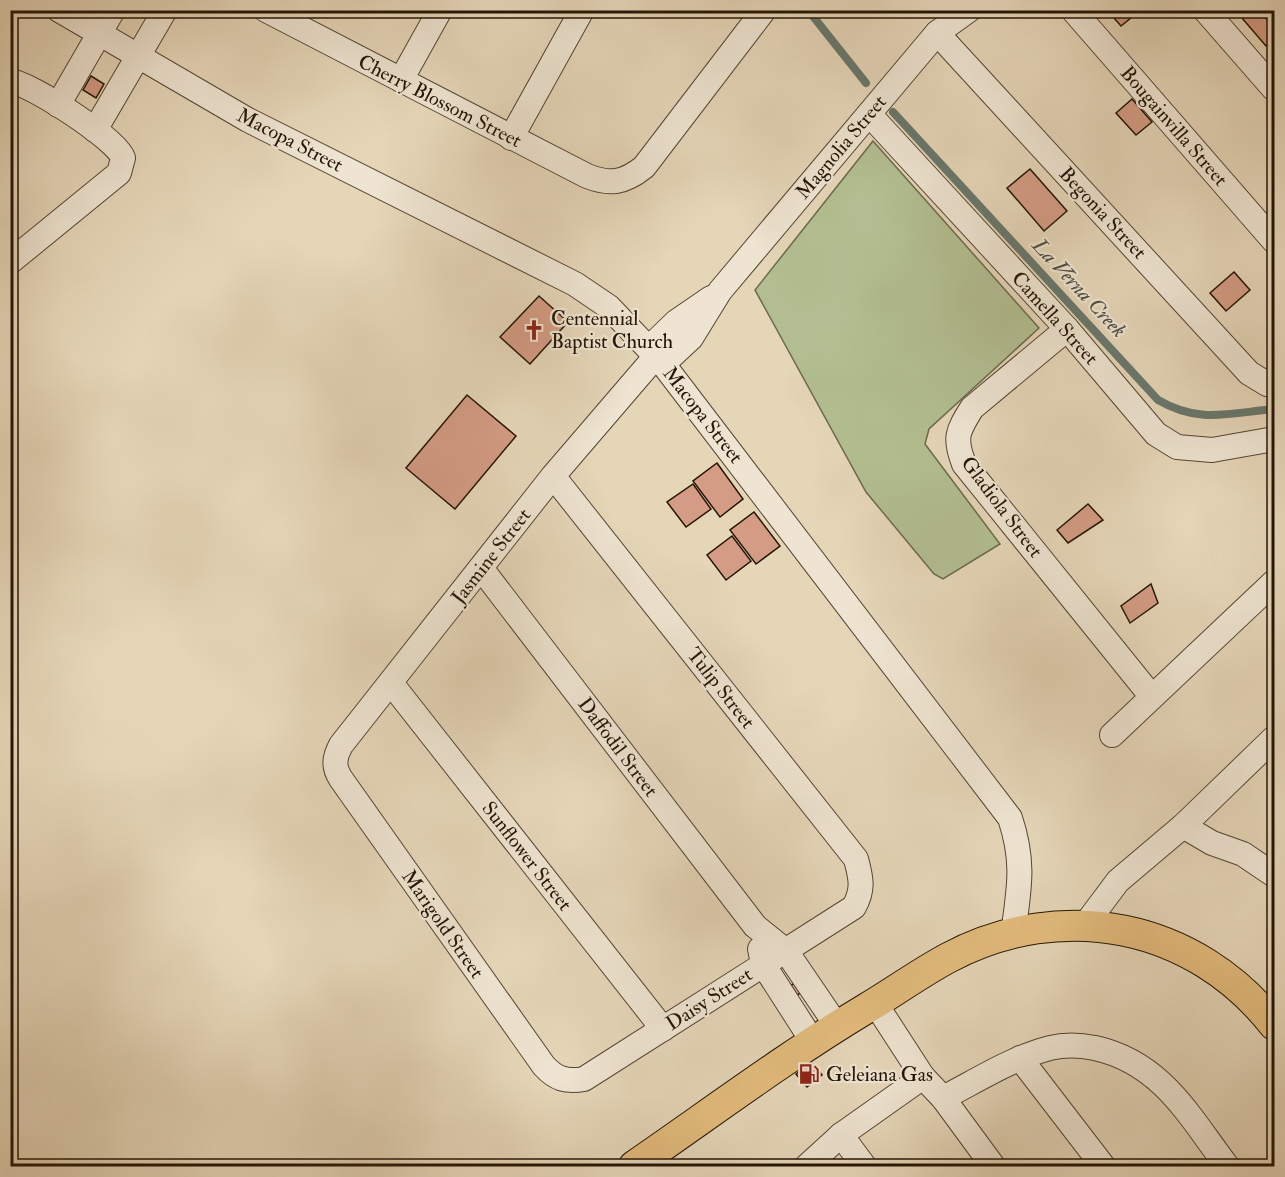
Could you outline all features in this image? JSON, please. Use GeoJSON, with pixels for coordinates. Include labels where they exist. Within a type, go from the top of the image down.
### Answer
{"type":"FeatureCollection","features":[{"type":"Feature","properties":{"kind":"main road"},"geometry":{"type":"LineString","coordinates":[[634,1167],[825,1034],[949,957],[1013,934],[1048,927],[1085,925],[1162,939],[1193,954],[1255,1000],[1275,1025]]}},
{"type":"Feature","properties":{"kind":"street","name":"Macopa Street"},"geometry":{"type":"LineString","coordinates":[[59,10],[137,58],[248,120],[575,284],[609,307],[656,356],[1010,818],[1019,846],[1021,873],[1013,934]]}},
{"type":"Feature","properties":{"kind":"street"},"geometry":{"type":"LineString","coordinates":[[58,105],[113,10]]}},
{"type":"Feature","properties":{"kind":"street"},"geometry":{"type":"LineString","coordinates":[[95,130],[165,10]]}},
{"type":"Feature","properties":{"kind":"street","name":"Cherry Blossom Street"},"geometry":{"type":"LineString","coordinates":[[266,10],[294,17],[400,80],[587,176],[602,182],[617,183],[632,178],[644,167],[764,10]]}},
{"type":"Feature","properties":{"kind":"street"},"geometry":{"type":"LineString","coordinates":[[400,80],[440,10]]}},
{"type":"Feature","properties":{"kind":"street"},"geometry":{"type":"LineString","coordinates":[[512,138],[582,10]]}},
{"type":"Feature","properties":{"kind":"street","name":"Magnolia Street"},"geometry":{"type":"LineString","coordinates":[[656,356],[676,322],[720,291],[937,33],[969,10]]}},
{"type":"Feature","properties":{"kind":"street","name":"Bougainvilla Street"},"geometry":{"type":"LineString","coordinates":[[1073,10],[1275,241]]}},
{"type":"Feature","properties":{"kind":"street"},"geometry":{"type":"LineString","coordinates":[[1205,10],[1275,89]]}},
{"type":"Feature","properties":{"kind":"street","name":"Begonia Street"},"geometry":{"type":"LineString","coordinates":[[937,33],[1249,373],[1275,386]]}},
{"type":"Feature","properties":{"kind":"street"},"geometry":{"type":"LineString","coordinates":[[10,81],[37,91],[95,130],[121,151],[123,158],[119,173],[10,262]]}},
{"type":"Feature","properties":{"kind":"street","name":"Camella Street"},"geometry":{"type":"LineString","coordinates":[[869,114],[1067,329],[1156,434],[1177,447],[1212,450],[1275,439]]}},
{"type":"Feature","properties":{"kind":"street","name":"Gladiola Street"},"geometry":{"type":"LineString","coordinates":[[1067,329],[972,408],[962,424],[956,442],[964,464],[1152,697]]}},
{"type":"Feature","properties":{"kind":"street","name":"Jasmine Street"},"geometry":{"type":"LineString","coordinates":[[334,762],[341,745],[553,476],[656,356]]}},
{"type":"Feature","properties":{"kind":"street","name":"Tulip Street"},"geometry":{"type":"LineString","coordinates":[[553,476],[856,859],[862,881],[861,894],[854,907]]}},
{"type":"Feature","properties":{"kind":"street","name":"Daffodil Street"},"geometry":{"type":"LineString","coordinates":[[481,568],[755,926],[786,951],[825,1034]]}},
{"type":"Feature","properties":{"kind":"street"},"geometry":{"type":"LineString","coordinates":[[1112,735],[1275,582]]}},
{"type":"Feature","properties":{"kind":"street","name":"Sunflower Street"},"geometry":{"type":"LineString","coordinates":[[391,683],[663,1029]]}},
{"type":"Feature","properties":{"kind":"street"},"geometry":{"type":"LineString","coordinates":[[1085,925],[1118,881],[1183,826],[1275,738]]}},
{"type":"Feature","properties":{"kind":"street","name":"Marigold Street"},"geometry":{"type":"LineString","coordinates":[[334,762],[341,779],[544,1066],[561,1080]]}},
{"type":"Feature","properties":{"kind":"street"},"geometry":{"type":"LineString","coordinates":[[1183,826],[1212,843],[1243,854],[1275,875]]}},
{"type":"Feature","properties":{"kind":"street","name":"Daisy Street"},"geometry":{"type":"LineString","coordinates":[[561,1080],[584,1079],[854,907]]}},
{"type":"Feature","properties":{"kind":"street","name":"Daffodil Street"},"geometry":{"type":"LineString","coordinates":[[755,926],[763,964],[825,1034]]}},
{"type":"Feature","properties":{"kind":"street"},"geometry":{"type":"LineString","coordinates":[[875,1003],[923,1077],[943,1098],[993,1167]]}},
{"type":"Feature","properties":{"kind":"street"},"geometry":{"type":"LineString","coordinates":[[943,1098],[1020,1058],[1052,1047],[1077,1044],[1126,1057],[1147,1069],[1170,1090],[1227,1167]]}},
{"type":"Feature","properties":{"kind":"street"},"geometry":{"type":"LineString","coordinates":[[1020,1058],[1103,1167]]}},
{"type":"Feature","properties":{"kind":"street"},"geometry":{"type":"LineString","coordinates":[[807,1167],[841,1135],[923,1077]]}},
{"type":"Feature","properties":{"kind":"street"},"geometry":{"type":"LineString","coordinates":[[841,1135],[864,1167]]}},
{"type":"Feature","properties":{"kind":"green space"},"geometry":{"type":"Polygon","coordinates":[[[873,141],[1039,328],[929,429],[925,444],[1000,544],[943,579],[934,574],[866,492],[755,290],[873,141]]]}},
{"type":"Feature","properties":{"kind":"building"},"geometry":{"type":"Polygon","coordinates":[[[1107,10],[1135,10],[1137,13],[1121,26],[1107,10]]]}},
{"type":"Feature","properties":{"kind":"building"},"geometry":{"type":"Polygon","coordinates":[[[1250,10],[1259,10],[1274,28],[1274,39],[1266,46],[1242,18],[1250,10]]]}},
{"type":"Feature","properties":{"kind":"building"},"geometry":{"type":"Polygon","coordinates":[[[91,76],[104,84],[96,98],[83,90],[91,76]]]}},
{"type":"Feature","properties":{"kind":"building"},"geometry":{"type":"Polygon","coordinates":[[[1132,99],[1152,122],[1136,135],[1116,113],[1132,99]]]}},
{"type":"Feature","properties":{"kind":"building"},"geometry":{"type":"Polygon","coordinates":[[[1030,169],[1067,211],[1044,231],[1007,188],[1030,169]]]}},
{"type":"Feature","properties":{"kind":"building"},"geometry":{"type":"Polygon","coordinates":[[[1234,272],[1250,290],[1226,311],[1210,293],[1234,272]]]}},
{"type":"Feature","properties":{"kind":"building","name":"Centennial Baptist Church"},"geometry":{"type":"Polygon","coordinates":[[[539,296],[568,322],[530,364],[500,337],[539,296]]]}},
{"type":"Feature","properties":{"kind":"building"},"geometry":{"type":"Polygon","coordinates":[[[467,395],[516,436],[455,509],[406,468],[467,395]]]}},
{"type":"Feature","properties":{"kind":"building"},"geometry":{"type":"Polygon","coordinates":[[[717,463],[743,499],[720,517],[693,481],[717,463]]]}},
{"type":"Feature","properties":{"kind":"building"},"geometry":{"type":"Polygon","coordinates":[[[693,484],[711,509],[686,527],[667,502],[693,484]]]}},
{"type":"Feature","properties":{"kind":"building"},"geometry":{"type":"Polygon","coordinates":[[[1088,504],[1103,520],[1068,543],[1057,530],[1088,504]]]}},
{"type":"Feature","properties":{"kind":"building"},"geometry":{"type":"Polygon","coordinates":[[[754,512],[780,546],[756,564],[730,530],[754,512]]]}},
{"type":"Feature","properties":{"kind":"building"},"geometry":{"type":"Polygon","coordinates":[[[732,536],[751,561],[726,580],[707,555],[732,536]]]}},
{"type":"Feature","properties":{"kind":"building"},"geometry":{"type":"Polygon","coordinates":[[[1151,584],[1158,603],[1130,623],[1121,606],[1151,584]]]}},
{"type":"Feature","properties":{"kind":"building"},"geometry":{"type":"Polygon","coordinates":[[[798,981],[804,991],[794,997],[788,987],[798,981]]]}},
{"type":"Feature","properties":{"kind":"building","name":"Geleiana Gas"},"geometry":{"type":"Polygon","coordinates":[[[811,1062],[822,1075],[807,1087],[796,1074],[811,1062]]]}},
{"type":"Feature","properties":{"kind":"waterway","name":"La Verna Creek"},"geometry":{"type":"LineString","coordinates":[[808,10],[866,83]]}},
{"type":"Feature","properties":{"kind":"waterway","name":"La Verna Creek"},"geometry":{"type":"LineString","coordinates":[[893,112],[1158,400],[1187,412],[1201,414],[1214,415],[1274,409]]}},
{"type":"Feature","properties":{"kind":"place","name":"Centennial Baptist Church"},"geometry":{"type":"Point","coordinates":[534,330]}},
{"type":"Feature","properties":{"kind":"place","name":"Geleiana Gas"},"geometry":{"type":"Point","coordinates":[809,1074]}}]}
